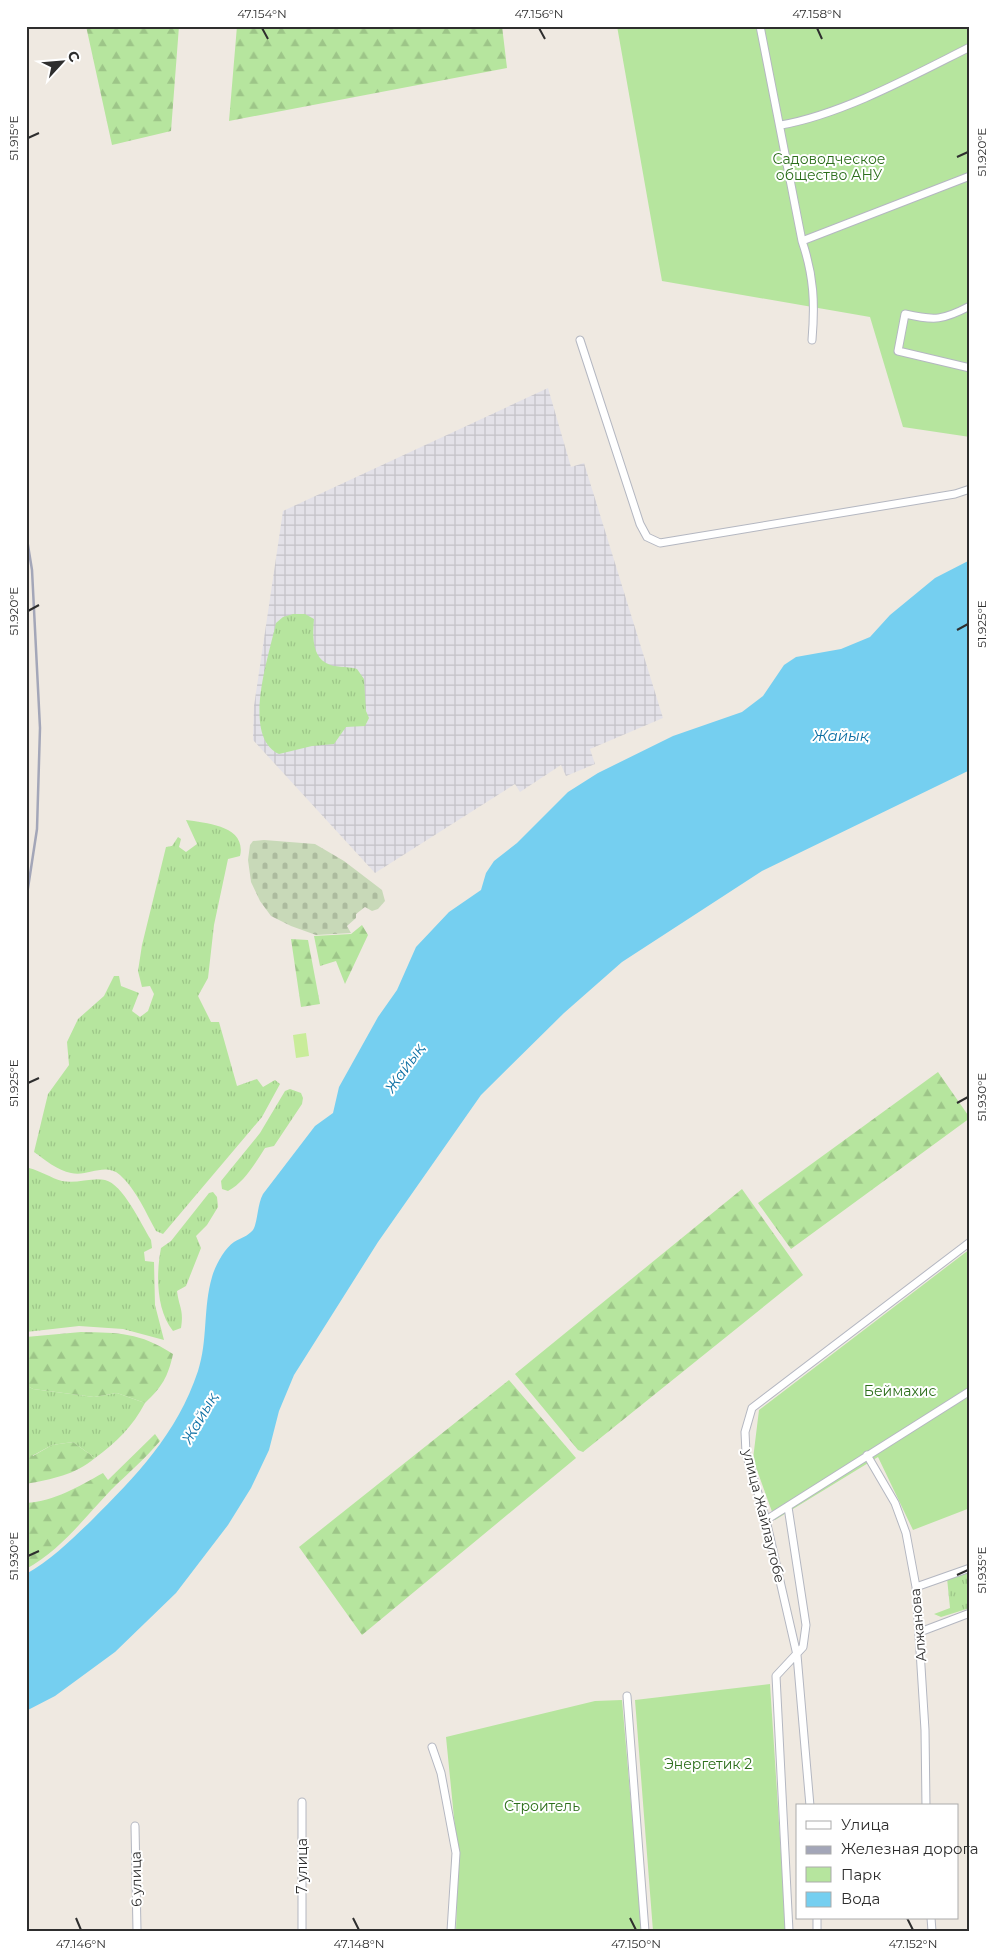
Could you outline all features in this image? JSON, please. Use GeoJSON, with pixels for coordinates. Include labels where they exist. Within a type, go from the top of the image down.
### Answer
{"type":"FeatureCollection","features":[{"type":"Feature","properties":{"kind":"street"},"geometry":{"type":"LineString","coordinates":[[760,26],[815,299],[812,340]]}},
{"type":"Feature","properties":{"kind":"street"},"geometry":{"type":"LineString","coordinates":[[781,125],[809,120],[904,80],[970,47]]}},
{"type":"Feature","properties":{"kind":"street"},"geometry":{"type":"LineString","coordinates":[[802,241],[970,176]]}},
{"type":"Feature","properties":{"kind":"street"},"geometry":{"type":"LineString","coordinates":[[970,306],[951,317],[932,319],[905,314],[898,351],[970,368]]}},
{"type":"Feature","properties":{"kind":"street"},"geometry":{"type":"LineString","coordinates":[[580,340],[640,524],[647,538],[660,543],[945,495],[970,488]]}},
{"type":"Feature","properties":{"kind":"street","name":"улица Жайлаутобе"},"geometry":{"type":"LineString","coordinates":[[810,1804],[797,1655],[766,1520],[746,1453],[745,1432],[752,1408],[970,1242]]}},
{"type":"Feature","properties":{"kind":"street"},"geometry":{"type":"LineString","coordinates":[[766,1520],[970,1391]]}},
{"type":"Feature","properties":{"kind":"street","name":"Алжанова"},"geometry":{"type":"LineString","coordinates":[[867,1455],[896,1503],[906,1533],[916,1587],[925,1730],[926,1804]]}},
{"type":"Feature","properties":{"kind":"street"},"geometry":{"type":"LineString","coordinates":[[788,1507],[806,1625],[803,1647],[776,1676],[789,1931]]}},
{"type":"Feature","properties":{"kind":"street"},"geometry":{"type":"LineString","coordinates":[[916,1587],[970,1568]]}},
{"type":"Feature","properties":{"kind":"street"},"geometry":{"type":"LineString","coordinates":[[920,1632],[970,1613]]}},
{"type":"Feature","properties":{"kind":"street"},"geometry":{"type":"LineString","coordinates":[[627,1696],[645,1931]]}},
{"type":"Feature","properties":{"kind":"street"},"geometry":{"type":"LineString","coordinates":[[432,1747],[441,1773],[456,1853],[451,1931]]}},
{"type":"Feature","properties":{"kind":"street","name":"7 улица"},"geometry":{"type":"LineString","coordinates":[[302,1802],[302,1931]]}},
{"type":"Feature","properties":{"kind":"street","name":"6 улица"},"geometry":{"type":"LineString","coordinates":[[135,1826],[137,1931]]}},
{"type":"Feature","properties":{"kind":"shaded area"},"geometry":{"type":"Polygon","coordinates":[[[548,388],[571,467],[584,463],[663,718],[590,749],[595,764],[566,776],[561,765],[520,792],[515,784],[375,873],[253,740],[254,706],[283,511],[548,388]]]}},
{"type":"Feature","properties":{"kind":"green space"},"geometry":{"type":"Polygon","coordinates":[[[86,26],[179,26],[171,131],[112,145],[86,26]]]}},
{"type":"Feature","properties":{"kind":"green space"},"geometry":{"type":"Polygon","coordinates":[[[237,26],[502,26],[507,68],[229,121],[237,26]]]}},
{"type":"Feature","properties":{"kind":"green space","name":"Садоводческое общество АНУ"},"geometry":{"type":"Polygon","coordinates":[[[617,26],[970,26],[970,437],[903,427],[870,317],[662,281],[617,26]]]}},
{"type":"Feature","properties":{"kind":"green space"},"geometry":{"type":"Polygon","coordinates":[[[293,614],[305,614],[314,619],[315,649],[321,659],[333,666],[357,669],[364,679],[366,711],[369,718],[365,726],[346,727],[334,744],[312,746],[279,754],[268,745],[262,731],[260,713],[261,694],[276,623],[283,617],[293,614]]]}},
{"type":"Feature","properties":{"kind":"green space"},"geometry":{"type":"Polygon","coordinates":[[[186,820],[214,825],[232,832],[241,846],[240,856],[228,859],[214,925],[208,978],[198,996],[211,1022],[219,1022],[237,1086],[257,1079],[263,1087],[275,1080],[280,1084],[262,1117],[163,1234],[156,1231],[131,1187],[114,1171],[102,1170],[77,1174],[66,1172],[34,1152],[48,1094],[69,1065],[67,1042],[78,1019],[104,996],[114,976],[119,976],[121,986],[139,993],[132,1011],[140,1017],[148,1011],[154,994],[150,986],[142,987],[138,971],[142,945],[166,847],[172,846],[178,837],[181,839],[179,847],[186,852],[197,844],[186,820]]]}},
{"type":"Feature","properties":{"kind":"green space"},"geometry":{"type":"Polygon","coordinates":[[[264,840],[315,844],[344,861],[382,890],[385,901],[378,909],[372,911],[365,907],[356,914],[356,918],[347,926],[351,933],[316,935],[271,916],[260,901],[251,882],[248,860],[250,845],[253,841],[264,840]]]}},
{"type":"Feature","properties":{"kind":"green space"},"geometry":{"type":"Polygon","coordinates":[[[362,925],[368,935],[345,984],[336,961],[320,966],[314,936],[351,934],[362,925]]]}},
{"type":"Feature","properties":{"kind":"green space"},"geometry":{"type":"Polygon","coordinates":[[[291,939],[308,940],[320,1004],[301,1007],[291,939]]]}},
{"type":"Feature","properties":{"kind":"green space"},"geometry":{"type":"Polygon","coordinates":[[[306,1033],[309,1056],[296,1058],[293,1035],[306,1033]]]}},
{"type":"Feature","properties":{"kind":"green space"},"geometry":{"type":"Polygon","coordinates":[[[938,1072],[970,1118],[791,1249],[758,1203],[938,1072]]]}},
{"type":"Feature","properties":{"kind":"green space"},"geometry":{"type":"Polygon","coordinates":[[[290,1089],[301,1093],[303,1098],[302,1104],[274,1146],[265,1148],[239,1183],[228,1191],[222,1189],[221,1181],[260,1133],[285,1091],[290,1089]]]}},
{"type":"Feature","properties":{"kind":"green space"},"geometry":{"type":"Polygon","coordinates":[[[29,1168],[62,1181],[105,1180],[112,1183],[125,1197],[151,1240],[152,1248],[144,1252],[145,1261],[154,1262],[155,1305],[164,1340],[123,1329],[79,1326],[26,1332],[26,1169],[29,1168]]]}},
{"type":"Feature","properties":{"kind":"green space"},"geometry":{"type":"Polygon","coordinates":[[[742,1189],[803,1275],[583,1452],[578,1450],[515,1374],[742,1189]]]}},
{"type":"Feature","properties":{"kind":"green space"},"geometry":{"type":"Polygon","coordinates":[[[213,1192],[217,1197],[218,1207],[207,1225],[196,1236],[201,1248],[186,1286],[177,1291],[182,1312],[182,1322],[181,1328],[173,1331],[167,1322],[160,1302],[158,1269],[161,1248],[171,1241],[209,1193],[213,1192]]]}},
{"type":"Feature","properties":{"kind":"green space","name":"Беймахис"},"geometry":{"type":"Polygon","coordinates":[[[970,1249],[970,1508],[913,1530],[878,1457],[775,1520],[753,1459],[759,1410],[970,1249]]]}},
{"type":"Feature","properties":{"kind":"green space"},"geometry":{"type":"Polygon","coordinates":[[[81,1332],[128,1335],[150,1341],[173,1354],[164,1381],[145,1403],[117,1393],[94,1397],[33,1389],[26,1385],[26,1337],[81,1332]]]}},
{"type":"Feature","properties":{"kind":"green space"},"geometry":{"type":"Polygon","coordinates":[[[509,1380],[576,1458],[362,1635],[299,1547],[509,1380]]]}},
{"type":"Feature","properties":{"kind":"green space"},"geometry":{"type":"Polygon","coordinates":[[[26,1385],[33,1389],[94,1397],[117,1393],[145,1403],[123,1434],[95,1458],[73,1442],[52,1445],[32,1456],[26,1452],[26,1385]]]}},
{"type":"Feature","properties":{"kind":"green space"},"geometry":{"type":"Polygon","coordinates":[[[155,1434],[160,1441],[148,1454],[61,1543],[26,1569],[26,1503],[57,1496],[103,1473],[108,1480],[155,1434]]]}},
{"type":"Feature","properties":{"kind":"green space"},"geometry":{"type":"Polygon","coordinates":[[[73,1442],[95,1458],[79,1469],[54,1478],[26,1484],[26,1452],[33,1456],[52,1445],[73,1442]]]}},
{"type":"Feature","properties":{"kind":"green space"},"geometry":{"type":"Polygon","coordinates":[[[970,1571],[970,1608],[941,1617],[934,1614],[950,1608],[947,1578],[970,1571]]]}},
{"type":"Feature","properties":{"kind":"green space","name":"Энергетик 2"},"geometry":{"type":"Polygon","coordinates":[[[770,1684],[786,1931],[653,1931],[635,1700],[770,1684]]]}},
{"type":"Feature","properties":{"kind":"green space","name":"Строитель"},"geometry":{"type":"Polygon","coordinates":[[[622,1700],[642,1931],[456,1931],[458,1858],[446,1737],[595,1701],[622,1700]]]}},
{"type":"Feature","properties":{"kind":"water","name":"Жайық"},"geometry":{"type":"Polygon","coordinates":[[[970,560],[970,770],[762,871],[622,962],[564,1013],[481,1095],[378,1242],[294,1375],[279,1411],[269,1450],[251,1488],[228,1525],[176,1593],[115,1652],[55,1696],[26,1711],[26,1574],[52,1557],[68,1543],[124,1487],[154,1453],[179,1415],[201,1360],[209,1288],[213,1273],[223,1253],[230,1245],[253,1230],[263,1194],[315,1126],[333,1113],[339,1087],[378,1017],[397,990],[416,947],[449,912],[481,890],[486,873],[494,861],[517,843],[568,792],[598,773],[673,736],[742,712],[763,696],[784,665],[796,657],[841,649],[870,637],[890,615],[935,578],[970,560]]]}},
{"type":"Feature","properties":{"kind":"railway"},"geometry":{"type":"LineString","coordinates":[[26,533],[32,570],[40,728],[37,829],[26,901]]}}]}
